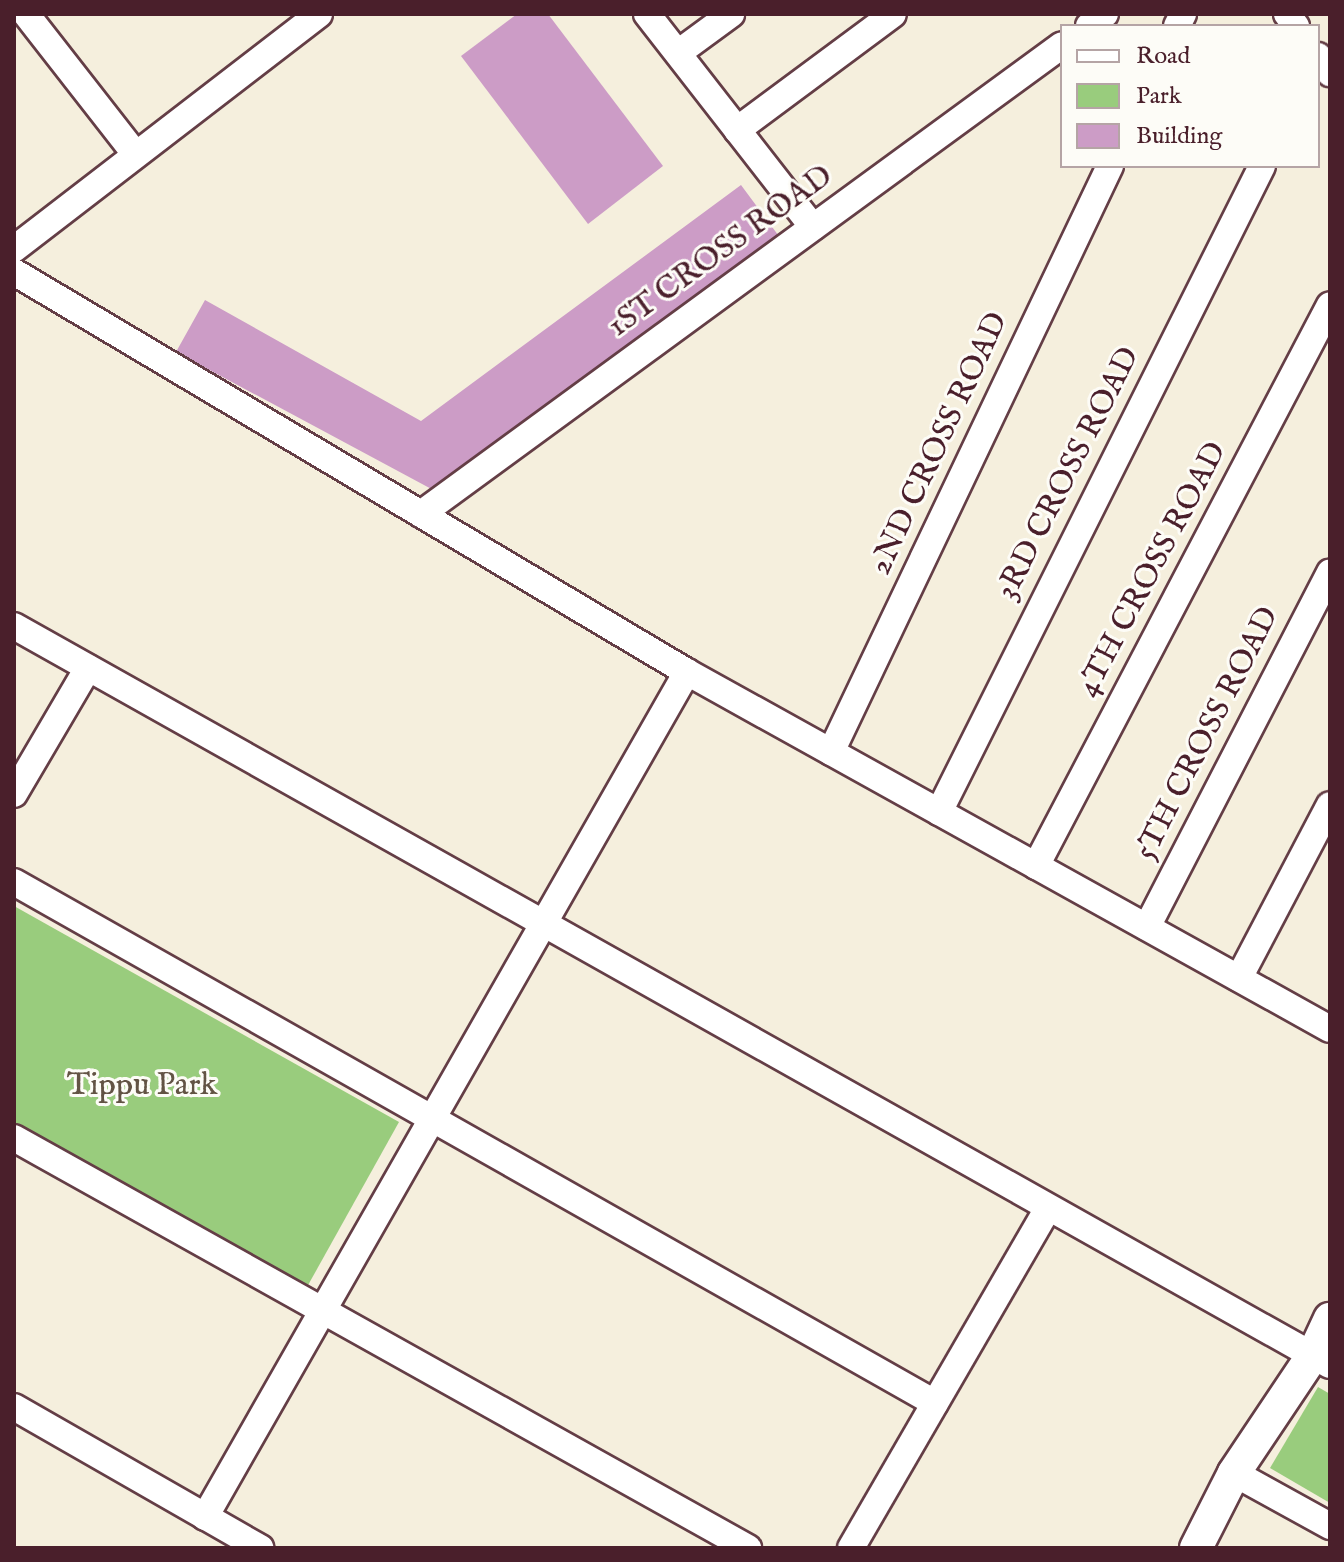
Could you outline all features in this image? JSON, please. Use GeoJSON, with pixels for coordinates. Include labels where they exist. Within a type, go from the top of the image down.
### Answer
{"type":"FeatureCollection","features":[{"type":"Feature","properties":{"kind":"street"},"geometry":{"type":"LineString","coordinates":[[26,14],[134,152]]}},
{"type":"Feature","properties":{"kind":"street"},"geometry":{"type":"LineString","coordinates":[[14,249],[134,152],[319,14]]}},
{"type":"Feature","properties":{"kind":"street"},"geometry":{"type":"LineString","coordinates":[[647,14],[813,227]]}},
{"type":"Feature","properties":{"kind":"street"},"geometry":{"type":"LineString","coordinates":[[678,53],[731,14]]}},
{"type":"Feature","properties":{"kind":"street"},"geometry":{"type":"LineString","coordinates":[[737,130],[893,14]]}},
{"type":"Feature","properties":{"kind":"street","name":"1ST CROSS ROAD"},"geometry":{"type":"LineString","coordinates":[[421,514],[1060,46]]}},
{"type":"Feature","properties":{"kind":"street","name":"2ND CROSS ROAD"},"geometry":{"type":"LineString","coordinates":[[831,752],[1109,168]]}},
{"type":"Feature","properties":{"kind":"street","name":"3RD CROSS ROAD"},"geometry":{"type":"LineString","coordinates":[[939,812],[1261,168]]}},
{"type":"Feature","properties":{"kind":"street"},"geometry":{"type":"LineString","coordinates":[[14,272],[687,672],[1239,978],[1327,1021]]}},
{"type":"Feature","properties":{"kind":"street","name":"4TH CROSS ROAD"},"geometry":{"type":"LineString","coordinates":[[1036,866],[1330,305]]}},
{"type":"Feature","properties":{"kind":"street","name":"5TH CROSS ROAD"},"geometry":{"type":"LineString","coordinates":[[1147,927],[1330,572]]}},
{"type":"Feature","properties":{"kind":"street"},"geometry":{"type":"LineString","coordinates":[[14,626],[1047,1210],[1322,1360]]}},
{"type":"Feature","properties":{"kind":"street"},"geometry":{"type":"LineString","coordinates":[[14,794],[88,668]]}},
{"type":"Feature","properties":{"kind":"street"},"geometry":{"type":"LineString","coordinates":[[205,1517],[545,926],[687,672]]}},
{"type":"Feature","properties":{"kind":"street"},"geometry":{"type":"LineString","coordinates":[[1239,978],[1330,805]]}},
{"type":"Feature","properties":{"kind":"street"},"geometry":{"type":"LineString","coordinates":[[14,882],[432,1122],[935,1403]]}},
{"type":"Feature","properties":{"kind":"street"},"geometry":{"type":"LineString","coordinates":[[14,1138],[748,1548]]}},
{"type":"Feature","properties":{"kind":"street"},"geometry":{"type":"LineString","coordinates":[[851,1548],[1047,1210]]}},
{"type":"Feature","properties":{"kind":"street"},"geometry":{"type":"LineString","coordinates":[[1196,1548],[1234,1473],[1322,1360],[1330,1319]]}},
{"type":"Feature","properties":{"kind":"street"},"geometry":{"type":"LineString","coordinates":[[14,1407],[260,1548]]}},
{"type":"Feature","properties":{"kind":"street"},"geometry":{"type":"LineString","coordinates":[[1234,1473],[1330,1526]]}},
{"type":"Feature","properties":{"kind":"green space","name":"Tippu Park"},"geometry":{"type":"Polygon","coordinates":[[[14,906],[399,1122],[307,1287],[14,1122],[14,906]]]}},
{"type":"Feature","properties":{"kind":"green space"},"geometry":{"type":"Polygon","coordinates":[[[1318,1387],[1330,1394],[1330,1503],[1270,1468],[1318,1387]]]}},
{"type":"Feature","properties":{"kind":"building"},"geometry":{"type":"Polygon","coordinates":[[[517,14],[548,14],[663,166],[588,224],[461,56],[517,14]]]}},
{"type":"Feature","properties":{"kind":"building"},"geometry":{"type":"Polygon","coordinates":[[[741,185],[781,239],[437,492],[176,352],[205,300],[421,421],[741,185]]]}}]}
